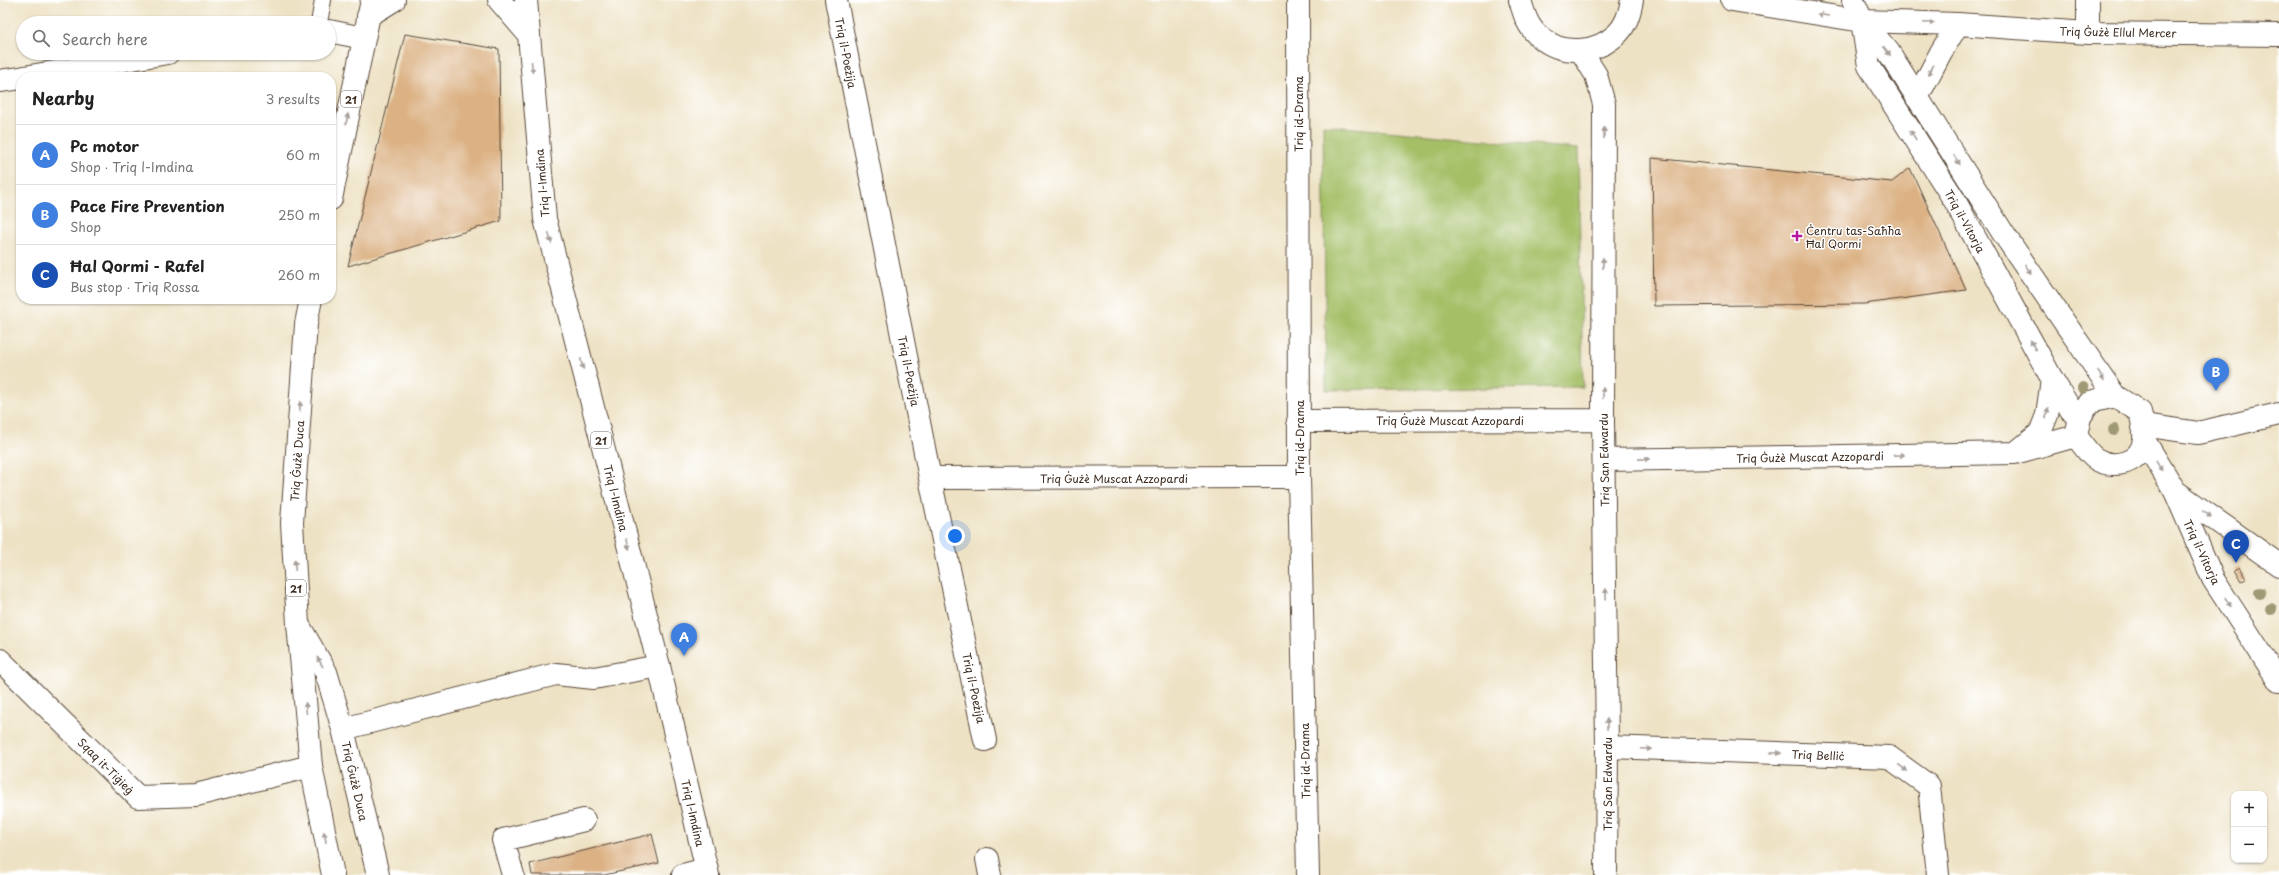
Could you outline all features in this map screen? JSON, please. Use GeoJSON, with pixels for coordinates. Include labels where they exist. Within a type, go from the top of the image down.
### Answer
{"type":"FeatureCollection","features":[{"type":"Feature","properties":{"kind":"main road"},"geometry":{"type":"LineString","coordinates":[[370,8],[394,0]]}},
{"type":"Feature","properties":{"kind":"main road"},"geometry":{"type":"LineString","coordinates":[[499,0],[529,35]]}},
{"type":"Feature","properties":{"kind":"main road","name":"Triq l-Imdina"},"geometry":{"type":"LineString","coordinates":[[526,0],[545,219],[659,666],[707,872]]}},
{"type":"Feature","properties":{"kind":"main road","name":"Triq il-Poeżija"},"geometry":{"type":"LineString","coordinates":[[836,0],[930,478],[986,740]]}},
{"type":"Feature","properties":{"kind":"main road","name":"Triq id-Drama"},"geometry":{"type":"LineString","coordinates":[[1298,0],[1298,421],[1308,875]]}},
{"type":"Feature","properties":{"kind":"main road"},"geometry":{"type":"LineString","coordinates":[[1520,0],[1527,22],[1539,37],[1555,47],[1581,51],[1601,46],[1618,33],[1628,17],[1632,0]]}},
{"type":"Feature","properties":{"kind":"main road","name":"Triq Ġużè Ellul Mercer"},"geometry":{"type":"LineString","coordinates":[[1732,0],[1862,21],[1958,24],[2088,33],[2279,35]]}},
{"type":"Feature","properties":{"kind":"main road","name":"Triq il-Vitorja"},"geometry":{"type":"LineString","coordinates":[[1853,0],[1862,21],[1869,66],[1955,201],[2052,379],[2071,410],[2094,458],[2111,465],[2120,465],[2132,459],[2141,449],[2144,433]]}},
{"type":"Feature","properties":{"kind":"main road"},"geometry":{"type":"LineString","coordinates":[[2088,0],[2088,33]]}},
{"type":"Feature","properties":{"kind":"main road","name":"21"},"geometry":{"type":"LineString","coordinates":[[336,174],[370,8]]}},
{"type":"Feature","properties":{"kind":"main road","name":"Triq il-Vitorja"},"geometry":{"type":"LineString","coordinates":[[1862,21],[1888,51],[2003,233],[2115,396],[2140,412],[2144,433],[2175,491],[2213,579],[2279,681]]}},
{"type":"Feature","properties":{"kind":"main road"},"geometry":{"type":"LineString","coordinates":[[1917,98],[1941,52],[1958,24]]}},
{"type":"Feature","properties":{"kind":"main road"},"geometry":{"type":"LineString","coordinates":[[336,32],[363,38]]}},
{"type":"Feature","properties":{"kind":"main road","name":"Triq San Edwardu"},"geometry":{"type":"LineString","coordinates":[[1581,51],[1596,75],[1604,104],[1603,420],[1608,747],[1606,875]]}},
{"type":"Feature","properties":{"kind":"main road"},"geometry":{"type":"LineString","coordinates":[[54,72],[126,60]]}},
{"type":"Feature","properties":{"kind":"main road"},"geometry":{"type":"LineString","coordinates":[[0,81],[16,79]]}},
{"type":"Feature","properties":{"kind":"main road","name":"Triq Ġużè Duca"},"geometry":{"type":"LineString","coordinates":[[310,304],[306,324],[292,523],[298,624],[311,766],[333,875]]}},
{"type":"Feature","properties":{"kind":"main road"},"geometry":{"type":"LineString","coordinates":[[2015,453],[2040,433],[2047,415],[2052,379]]}},
{"type":"Feature","properties":{"kind":"main road"},"geometry":{"type":"LineString","coordinates":[[2078,427],[2090,402],[2115,396]]}},
{"type":"Feature","properties":{"kind":"main road"},"geometry":{"type":"LineString","coordinates":[[2144,433],[2198,433],[2279,414]]}},
{"type":"Feature","properties":{"kind":"main road","name":"Triq Ġużè Muscat Azzopardi"},"geometry":{"type":"LineString","coordinates":[[1298,421],[1603,420]]}},
{"type":"Feature","properties":{"kind":"main road","name":"Triq Ġużè Muscat Azzopardi"},"geometry":{"type":"LineString","coordinates":[[1604,460],[2015,453],[2078,427]]}},
{"type":"Feature","properties":{"kind":"main road","name":"Triq Ġużè Muscat Azzopardi"},"geometry":{"type":"LineString","coordinates":[[930,478],[1299,477]]}},
{"type":"Feature","properties":{"kind":"main road"},"geometry":{"type":"LineString","coordinates":[[2175,491],[2279,565]]}},
{"type":"Feature","properties":{"kind":"main road","name":"Triq Ġużè Duca"},"geometry":{"type":"LineString","coordinates":[[298,624],[326,672],[343,729],[378,875]]}},
{"type":"Feature","properties":{"kind":"main road","name":"Sqaq it-Tiġieġ"},"geometry":{"type":"LineString","coordinates":[[0,660],[138,797],[196,795],[311,766]]}},
{"type":"Feature","properties":{"kind":"main road"},"geometry":{"type":"LineString","coordinates":[[343,729],[556,674],[594,678],[659,666]]}},
{"type":"Feature","properties":{"kind":"main road","name":"Triq Belliċ"},"geometry":{"type":"LineString","coordinates":[[1608,747],[1889,757],[1929,786],[1938,875]]}},
{"type":"Feature","properties":{"kind":"main road"},"geometry":{"type":"LineString","coordinates":[[513,875],[503,840],[584,820]]}},
{"type":"Feature","properties":{"kind":"main road"},"geometry":{"type":"LineString","coordinates":[[683,875],[707,872]]}},
{"type":"Feature","properties":{"kind":"lane"},"geometry":{"type":"LineString","coordinates":[[320,16],[323,0]]}},
{"type":"Feature","properties":{"kind":"green space"},"geometry":{"type":"Polygon","coordinates":[[[1323,125],[1578,149],[1583,387],[1326,390],[1323,125]]]}},
{"type":"Feature","properties":{"kind":"building"},"geometry":{"type":"Polygon","coordinates":[[[405,34],[499,49],[501,221],[348,266],[405,34]]]}},
{"type":"Feature","properties":{"kind":"building","name":"Ċentru tas-Saħħa Ħal Qormi"},"geometry":{"type":"Polygon","coordinates":[[[1652,158],[1892,182],[1910,168],[1966,290],[1864,304],[1654,306],[1652,158]]]}},
{"type":"Feature","properties":{"kind":"building"},"geometry":{"type":"Polygon","coordinates":[[[2239,567],[2246,579],[2241,582],[2234,570],[2239,567]]]}},
{"type":"Feature","properties":{"kind":"building"},"geometry":{"type":"Polygon","coordinates":[[[652,834],[659,863],[604,875],[532,875],[530,864],[652,834]]]}},
{"type":"Feature","properties":{"kind":"place","name":"Ċentru tas-Saħħa Ħal Qormi"},"geometry":{"type":"Point","coordinates":[1797,236]}},
{"type":"Feature","properties":{"kind":"place","name":"Pace Fire Prevention"},"geometry":{"type":"Point","coordinates":[2216,391]}},
{"type":"Feature","properties":{"kind":"place","name":"Ħal Qormi - Rafel"},"geometry":{"type":"Point","coordinates":[2236,563]}},
{"type":"Feature","properties":{"kind":"place","name":"Pc motor"},"geometry":{"type":"Point","coordinates":[684,656]}}]}
